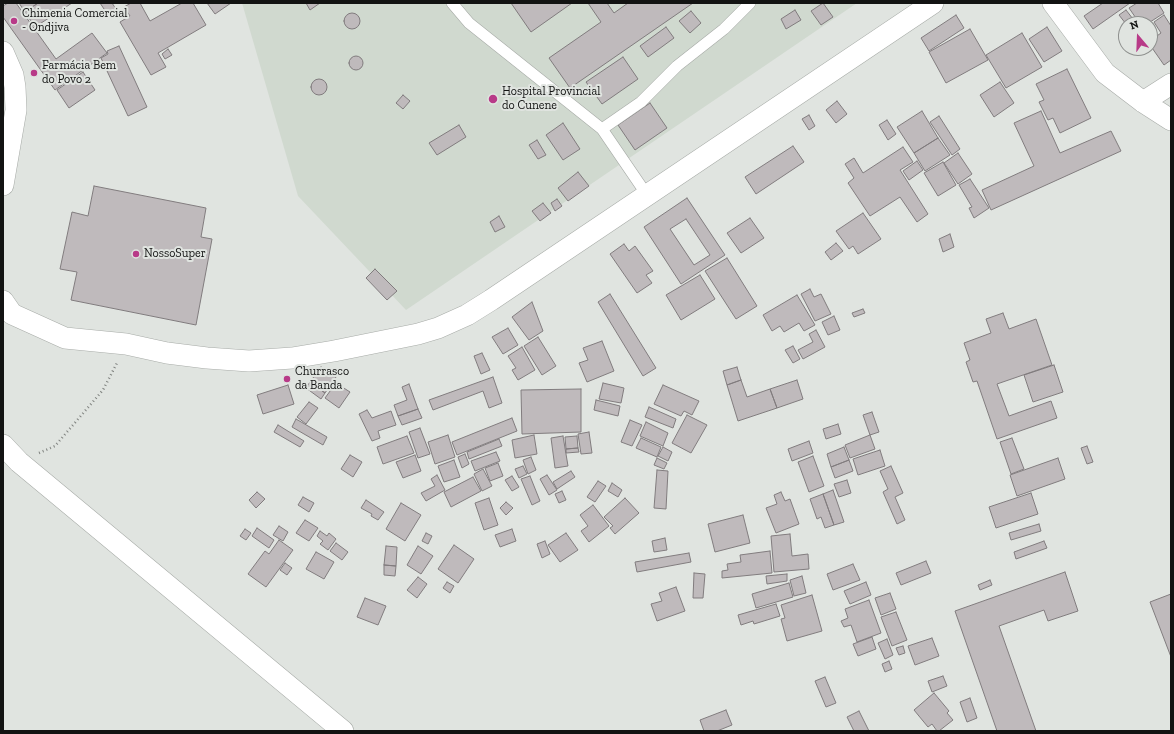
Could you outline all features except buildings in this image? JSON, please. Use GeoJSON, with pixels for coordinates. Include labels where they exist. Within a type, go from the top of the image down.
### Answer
{"type":"FeatureCollection","features":[{"type":"Feature","properties":{"kind":"street"},"geometry":{"type":"LineString","coordinates":[[3,301],[12,314],[65,338],[126,344],[167,353],[201,358],[249,361],[292,358],[334,351],[438,328],[467,315],[491,300],[932,3]]}},
{"type":"Feature","properties":{"kind":"street"},"geometry":{"type":"LineString","coordinates":[[1053,3],[1105,73],[1142,102],[1171,120]]}},
{"type":"Feature","properties":{"kind":"street"},"geometry":{"type":"LineString","coordinates":[[3,54],[12,75],[15,87],[16,110],[3,185]]}},
{"type":"Feature","properties":{"kind":"street"},"geometry":{"type":"LineString","coordinates":[[1142,102],[1171,84]]}},
{"type":"Feature","properties":{"kind":"street"},"geometry":{"type":"LineString","coordinates":[[3,445],[19,462],[343,731]]}},
{"type":"Feature","properties":{"kind":"lane"},"geometry":{"type":"LineString","coordinates":[[452,3],[469,23],[602,129],[647,195]]}},
{"type":"Feature","properties":{"kind":"lane"},"geometry":{"type":"LineString","coordinates":[[602,129],[641,102],[677,66],[724,29],[743,6]]}},
{"type":"Feature","properties":{"kind":"path"},"geometry":{"type":"LineString","coordinates":[[19,462],[55,446],[103,390],[126,344]]}},
{"type":"Feature","properties":{"kind":"shaded area","name":"Hospital Provincial do Cunene"},"geometry":{"type":"Polygon","coordinates":[[[242,3],[857,3],[406,310],[298,196],[242,3]]]}},
{"type":"Feature","properties":{"kind":"place","name":"Chimenia Comercial - Ondjiva"},"geometry":{"type":"Point","coordinates":[14,21]}},
{"type":"Feature","properties":{"kind":"place","name":"Farmácia Bem do Povo 2"},"geometry":{"type":"Point","coordinates":[34,73]}},
{"type":"Feature","properties":{"kind":"place","name":"Hospital Provincial do Cunene"},"geometry":{"type":"Point","coordinates":[493,99]}},
{"type":"Feature","properties":{"kind":"place","name":"NossoSuper"},"geometry":{"type":"Point","coordinates":[136,254]}},
{"type":"Feature","properties":{"kind":"place","name":"Churrasco da Banda"},"geometry":{"type":"Point","coordinates":[287,379]}}]}
